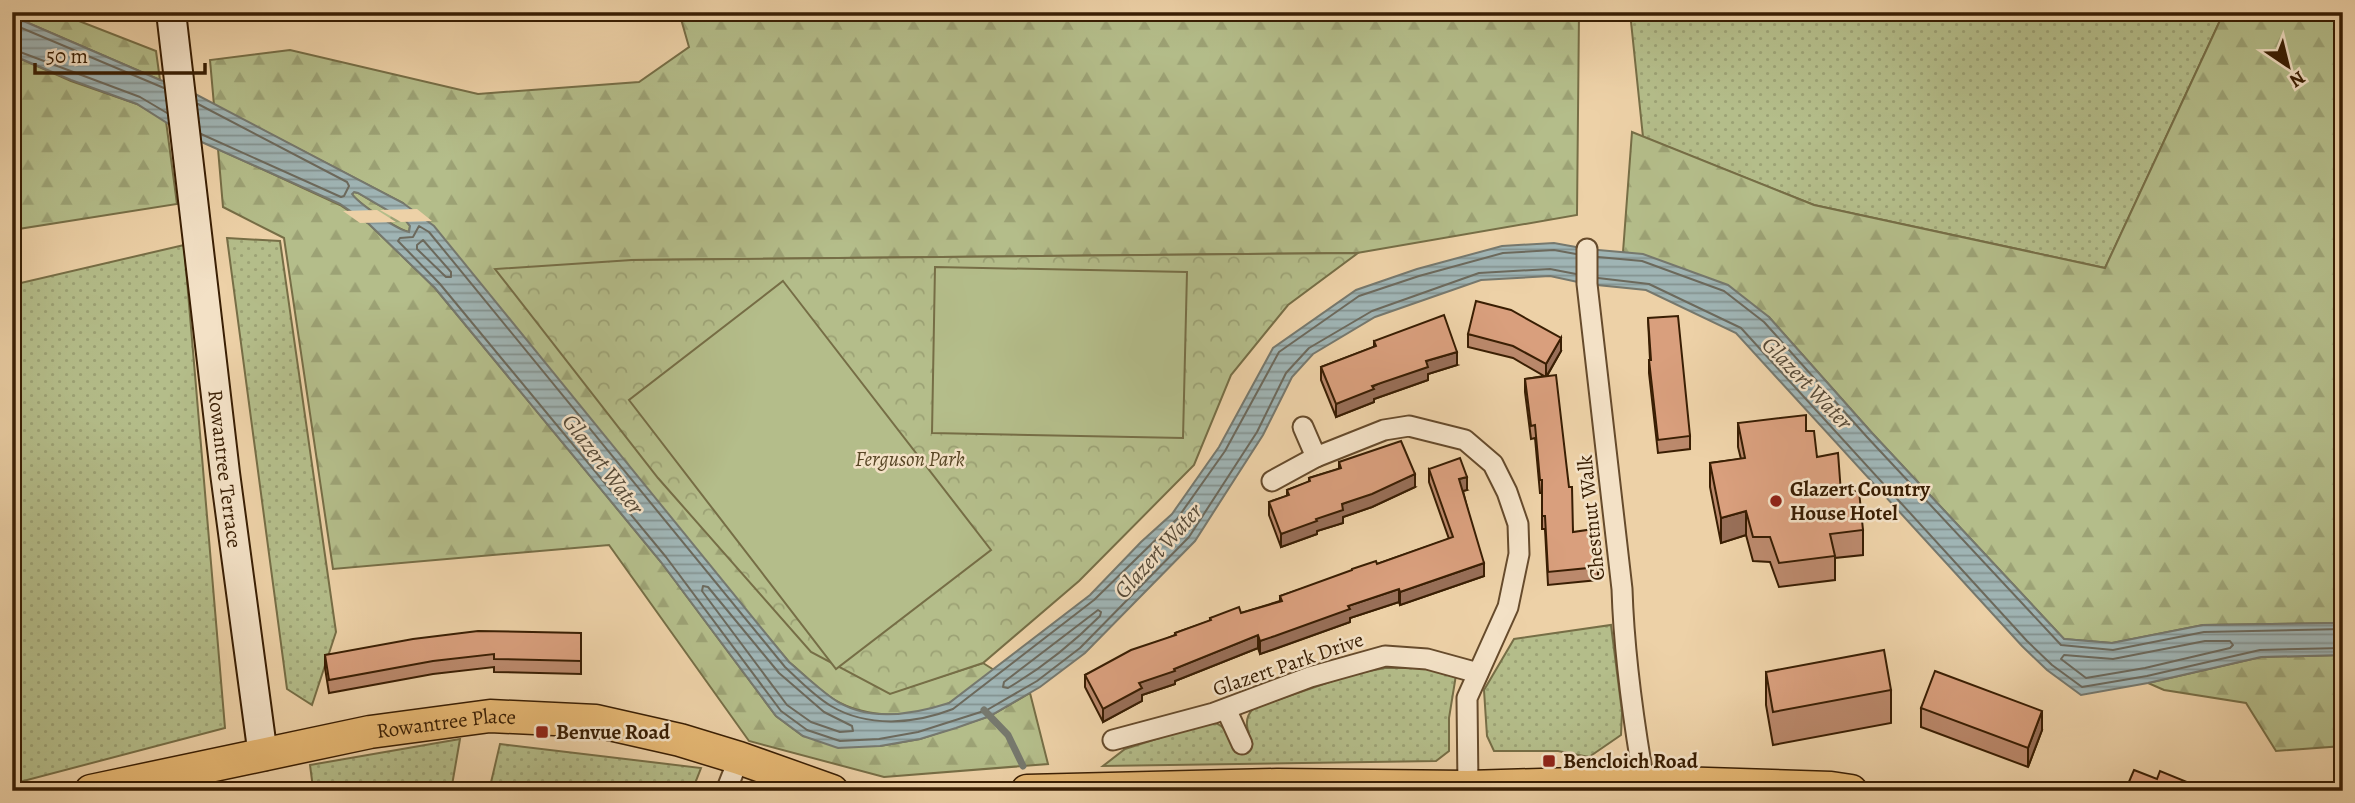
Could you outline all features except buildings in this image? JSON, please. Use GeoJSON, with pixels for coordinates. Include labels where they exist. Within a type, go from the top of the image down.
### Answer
{"type":"FeatureCollection","features":[{"type":"Feature","properties":{"kind":"main road","name":"Rowantree Terrace"},"geometry":{"type":"LineString","coordinates":[[171,16],[225,473],[263,756]]}},
{"type":"Feature","properties":{"kind":"main road","name":"Rowantree Place"},"geometry":{"type":"LineString","coordinates":[[91,791],[369,732],[490,716],[596,721],[680,740],[832,791]]}},
{"type":"Feature","properties":{"kind":"main road"},"geometry":{"type":"LineString","coordinates":[[1027,791],[1632,785],[1831,788],[1851,791]]}},
{"type":"Feature","properties":{"kind":"street","name":"Chestnut Walk"},"geometry":{"type":"LineString","coordinates":[[1587,249],[1587,284],[1622,589],[1634,722],[1632,785]]}},
{"type":"Feature","properties":{"kind":"street"},"geometry":{"type":"LineString","coordinates":[[1272,481],[1316,457],[1384,430],[1409,426],[1465,440],[1493,464],[1507,492],[1518,524],[1519,554],[1508,607],[1467,698],[1468,787]]}},
{"type":"Feature","properties":{"kind":"street"},"geometry":{"type":"LineString","coordinates":[[1303,427],[1316,457]]}},
{"type":"Feature","properties":{"kind":"street","name":"Glazert Park Drive"},"geometry":{"type":"LineString","coordinates":[[1113,740],[1226,709],[1310,677],[1385,656],[1427,659],[1478,673]]}},
{"type":"Feature","properties":{"kind":"street"},"geometry":{"type":"LineString","coordinates":[[1226,709],[1242,744]]}},
{"type":"Feature","properties":{"kind":"street"},"geometry":{"type":"LineString","coordinates":[[726,791],[739,758]]}},
{"type":"Feature","properties":{"kind":"green space"},"geometry":{"type":"Polygon","coordinates":[[[12,12],[56,12],[156,51],[160,80],[12,16],[12,12]]]}},
{"type":"Feature","properties":{"kind":"green space"},"geometry":{"type":"Polygon","coordinates":[[[679,12],[1579,12],[1577,215],[1357,253],[632,260],[890,693],[983,663],[994,670],[957,698],[938,708],[909,714],[861,710],[829,696],[789,662],[403,203],[214,105],[210,60],[290,50],[478,94],[639,82],[689,47],[679,12]]]}},
{"type":"Feature","properties":{"kind":"green space"},"geometry":{"type":"Polygon","coordinates":[[[1630,12],[2224,12],[2105,268],[1814,205],[1643,137],[1630,12]]]}},
{"type":"Feature","properties":{"kind":"green space"},"geometry":{"type":"Polygon","coordinates":[[[2224,12],[2343,12],[2343,623],[2203,625],[2112,643],[2064,639],[1872,433],[1769,317],[1623,252],[1632,132],[1814,205],[2105,268],[2224,12]]]}},
{"type":"Feature","properties":{"kind":"green space"},"geometry":{"type":"Polygon","coordinates":[[[12,55],[71,81],[137,104],[166,121],[177,204],[12,230],[12,55]]]}},
{"type":"Feature","properties":{"kind":"green space"},"geometry":{"type":"Polygon","coordinates":[[[218,149],[340,205],[369,224],[435,288],[661,562],[776,716],[803,736],[880,746],[920,739],[990,716],[1030,693],[1048,764],[884,777],[749,741],[609,545],[333,569],[284,238],[223,207],[218,149]]]}},
{"type":"Feature","properties":{"kind":"green space"},"geometry":{"type":"Polygon","coordinates":[[[354,192],[406,221],[410,226],[409,232],[370,210],[352,194],[354,192]]]}},
{"type":"Feature","properties":{"kind":"green space"},"geometry":{"type":"Polygon","coordinates":[[[227,238],[280,241],[336,632],[312,705],[287,689],[227,238]]]}},
{"type":"Feature","properties":{"kind":"green space"},"geometry":{"type":"Polygon","coordinates":[[[184,245],[225,728],[12,784],[12,285],[184,245]]]}},
{"type":"Feature","properties":{"kind":"green space","name":"Ferguson Park"},"geometry":{"type":"Polygon","coordinates":[[[1358,253],[1288,305],[1231,375],[1194,465],[1079,581],[983,663],[890,694],[811,652],[658,478],[495,269],[632,260],[1358,253]]]}},
{"type":"Feature","properties":{"kind":"green space"},"geometry":{"type":"Polygon","coordinates":[[[935,267],[1187,272],[1183,438],[932,433],[935,267]]]}},
{"type":"Feature","properties":{"kind":"green space"},"geometry":{"type":"Polygon","coordinates":[[[783,281],[991,550],[836,669],[629,400],[783,281]]]}},
{"type":"Feature","properties":{"kind":"green space"},"geometry":{"type":"Polygon","coordinates":[[[1611,625],[1622,712],[1621,735],[1589,757],[1558,751],[1494,751],[1487,736],[1484,690],[1514,639],[1611,625]]]}},
{"type":"Feature","properties":{"kind":"green space"},"geometry":{"type":"Polygon","coordinates":[[[2343,655],[2343,746],[2276,751],[2246,703],[2164,690],[2148,683],[2261,657],[2343,655]]]}},
{"type":"Feature","properties":{"kind":"green space"},"geometry":{"type":"Polygon","coordinates":[[[1385,668],[1423,668],[1456,675],[1449,718],[1449,751],[1436,761],[1103,766],[1125,749],[1209,722],[1223,727],[1235,748],[1251,741],[1247,720],[1254,708],[1353,674],[1385,668]]]}},
{"type":"Feature","properties":{"kind":"green space"},"geometry":{"type":"Polygon","coordinates":[[[460,739],[451,791],[322,791],[313,788],[310,765],[460,739]]]}},
{"type":"Feature","properties":{"kind":"green space"},"geometry":{"type":"Polygon","coordinates":[[[500,744],[701,768],[692,791],[489,791],[500,744]]]}},
{"type":"Feature","properties":{"kind":"water","name":"Glazert Water"},"geometry":{"type":"Polygon","coordinates":[[[12,16],[160,80],[180,86],[403,203],[434,226],[789,662],[832,698],[859,711],[874,714],[905,713],[949,703],[1090,595],[1172,514],[1219,447],[1273,348],[1356,290],[1417,269],[1502,246],[1554,243],[1643,254],[1728,285],[1769,317],[1872,433],[2064,639],[2112,643],[2203,625],[2343,623],[2343,655],[2261,657],[2081,695],[2047,670],[2022,646],[1736,333],[1646,290],[1587,284],[1550,276],[1481,280],[1375,317],[1313,354],[1292,377],[1263,435],[1195,541],[1085,653],[1040,687],[990,716],[920,739],[880,746],[838,748],[803,736],[776,716],[661,562],[435,288],[369,224],[340,204],[186,135],[137,104],[12,55],[12,16]],[[358,193],[352,194],[370,210],[409,232],[410,226],[406,221],[358,193]]]}},
{"type":"Feature","properties":{"kind":"pier"},"geometry":{"type":"Polygon","coordinates":[[[417,209],[432,221],[401,222],[380,210],[417,209]]]}},
{"type":"Feature","properties":{"kind":"pier"},"geometry":{"type":"Polygon","coordinates":[[[377,210],[396,222],[360,223],[343,211],[377,210]]]}},
{"type":"Feature","properties":{"kind":"waterway"},"geometry":{"type":"LineString","coordinates":[[984,710],[1008,735],[1023,766]]}},
{"type":"Feature","properties":{"kind":"place","name":"Glazert Country House Hotel"},"geometry":{"type":"Point","coordinates":[1776,501]}},
{"type":"Feature","properties":{"kind":"place","name":"Benvue Road"},"geometry":{"type":"Point","coordinates":[542,732]}},
{"type":"Feature","properties":{"kind":"place","name":"Bencloich Road"},"geometry":{"type":"Point","coordinates":[1549,761]}}]}
